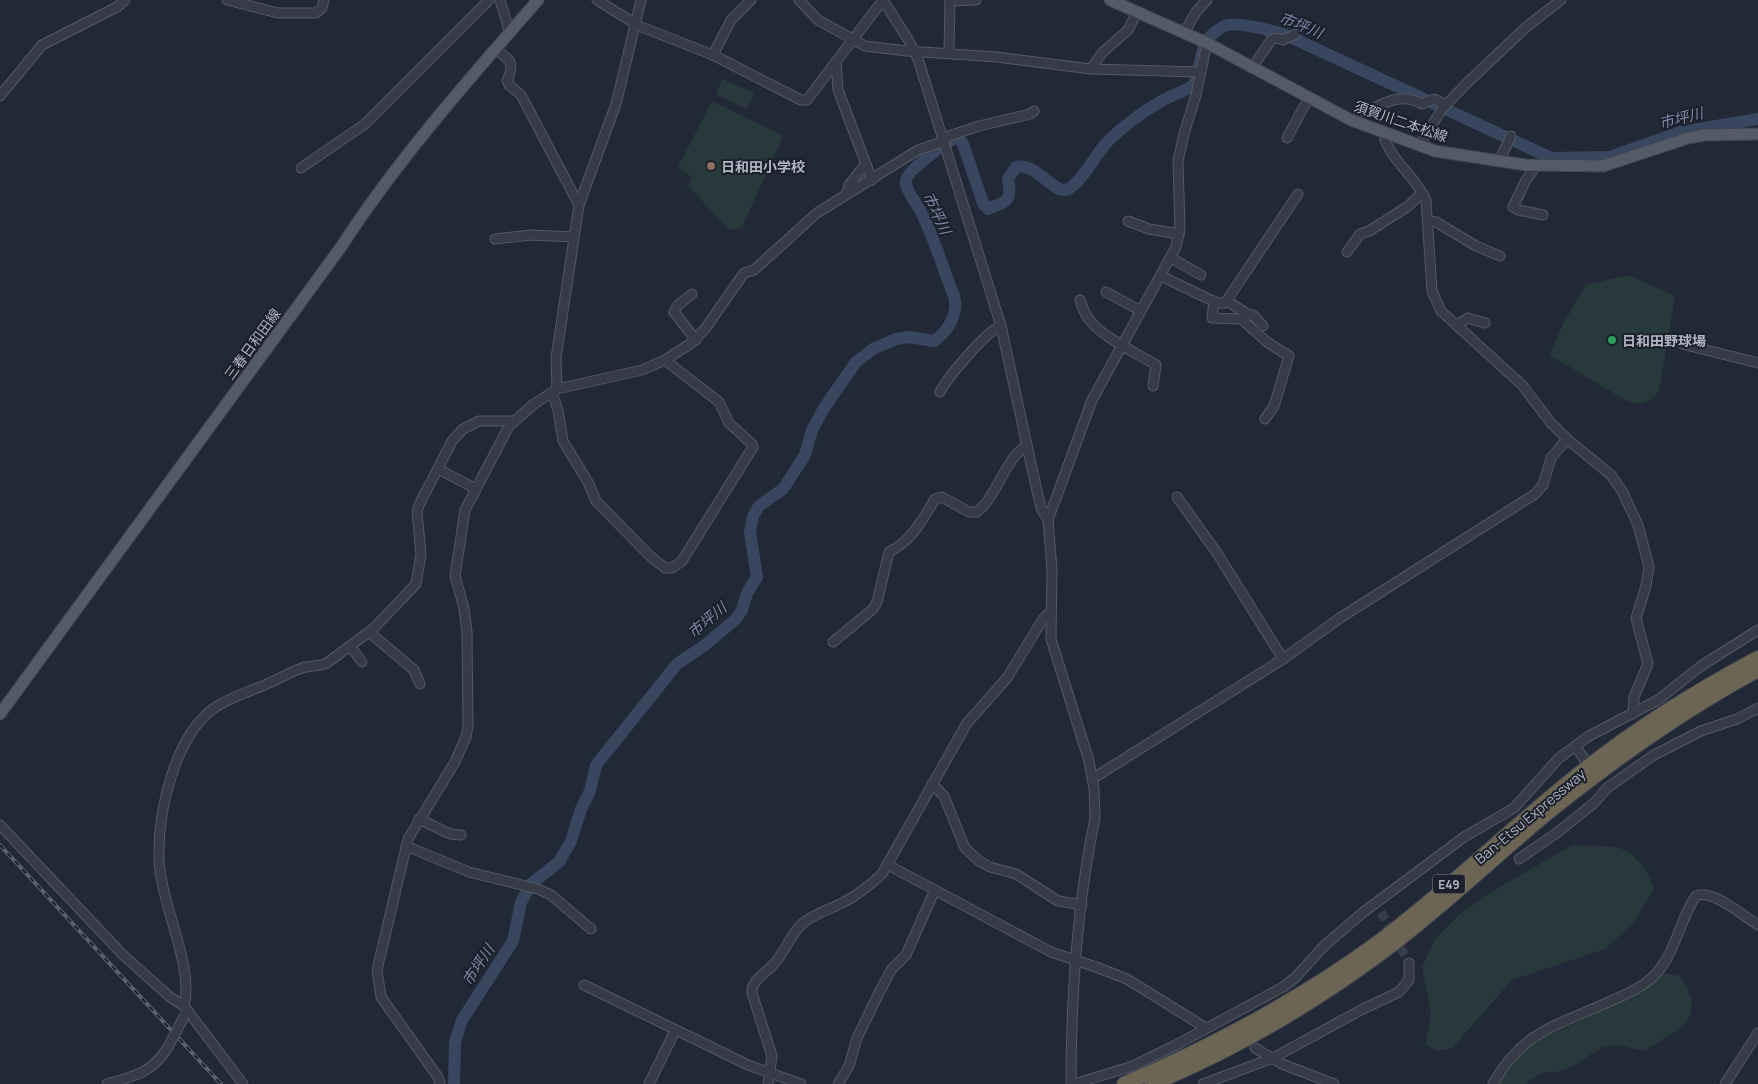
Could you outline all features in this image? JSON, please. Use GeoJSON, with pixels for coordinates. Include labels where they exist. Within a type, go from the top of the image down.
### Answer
{"type":"FeatureCollection","features":[{"type":"Feature","properties":{"kind":"highway","name":"Ban-Etsu Expressway"},"geometry":{"type":"LineString","coordinates":[[1124,1084],[1218,1042],[1336,972],[1400,925],[1539,807],[1622,742],[1688,698],[1758,658]]}},
{"type":"Feature","properties":{"kind":"highway","name":"Ban-Etsu Expressway"},"geometry":{"type":"LineString","coordinates":[[1152,1084],[1249,1037],[1349,976],[1446,902],[1545,815],[1628,751],[1677,717],[1758,670]]}},
{"type":"Feature","properties":{"kind":"main road","name":"三春日和田線"},"geometry":{"type":"LineString","coordinates":[[0,714],[341,247],[367,207],[538,0]]}},
{"type":"Feature","properties":{"kind":"main road","name":"須賀川二本松線"},"geometry":{"type":"LineString","coordinates":[[1114,1],[1207,43],[1308,99],[1353,121],[1435,151],[1537,166],[1603,166],[1688,138],[1705,135],[1758,134]]}},
{"type":"Feature","properties":{"kind":"street"},"geometry":{"type":"LineString","coordinates":[[0,96],[42,45],[123,1],[135,0]]}},
{"type":"Feature","properties":{"kind":"street"},"geometry":{"type":"LineString","coordinates":[[227,0],[278,13],[316,13],[322,8],[324,0]]}},
{"type":"Feature","properties":{"kind":"street"},"geometry":{"type":"LineString","coordinates":[[301,168],[365,124],[489,0]]}},
{"type":"Feature","properties":{"kind":"street"},"geometry":{"type":"LineString","coordinates":[[500,0],[510,33]]}},
{"type":"Feature","properties":{"kind":"street"},"geometry":{"type":"LineString","coordinates":[[597,0],[635,24],[713,55],[801,100],[807,100],[851,39],[883,0],[914,51],[943,139],[1001,326],[1041,508],[1048,520]]}},
{"type":"Feature","properties":{"kind":"street"},"geometry":{"type":"LineString","coordinates":[[641,0],[616,104],[579,205],[556,358],[554,391],[563,441],[588,482],[596,501],[650,556],[665,568],[672,568],[682,561],[753,447],[729,423],[719,402],[665,360]]}},
{"type":"Feature","properties":{"kind":"street"},"geometry":{"type":"LineString","coordinates":[[713,55],[731,20],[751,0]]}},
{"type":"Feature","properties":{"kind":"street"},"geometry":{"type":"LineString","coordinates":[[799,0],[818,20],[865,46],[949,53],[1091,69],[1200,72]]}},
{"type":"Feature","properties":{"kind":"street"},"geometry":{"type":"LineString","coordinates":[[949,53],[948,1],[976,0]]}},
{"type":"Feature","properties":{"kind":"street"},"geometry":{"type":"LineString","coordinates":[[1184,33],[1196,12],[1207,0]]}},
{"type":"Feature","properties":{"kind":"street"},"geometry":{"type":"LineString","coordinates":[[1420,145],[1446,105],[1525,28],[1561,0]]}},
{"type":"Feature","properties":{"kind":"street"},"geometry":{"type":"LineString","coordinates":[[1091,69],[1102,53],[1128,30],[1137,12]]}},
{"type":"Feature","properties":{"kind":"street"},"geometry":{"type":"LineString","coordinates":[[1252,68],[1272,40],[1275,38],[1283,40],[1296,34]]}},
{"type":"Feature","properties":{"kind":"street"},"geometry":{"type":"LineString","coordinates":[[1207,43],[1196,95],[1178,161],[1179,234],[1171,258],[1092,400],[1048,520],[1052,570],[1051,639],[1089,761],[1095,818],[1074,960],[1071,999],[1072,1084],[1133,1066],[1261,1000],[1295,978],[1324,946],[1376,904],[1464,837],[1514,808],[1551,765],[1575,746],[1589,736],[1658,700],[1701,666],[1758,630]]}},
{"type":"Feature","properties":{"kind":"street"},"geometry":{"type":"LineString","coordinates":[[496,49],[511,62],[512,66],[507,81],[521,95],[579,205]]}},
{"type":"Feature","properties":{"kind":"street"},"geometry":{"type":"LineString","coordinates":[[836,61],[838,90],[865,166],[872,180]]}},
{"type":"Feature","properties":{"kind":"street"},"geometry":{"type":"LineString","coordinates":[[1287,138],[1308,99]]}},
{"type":"Feature","properties":{"kind":"street"},"geometry":{"type":"LineString","coordinates":[[1353,121],[1390,100],[1412,99],[1422,104],[1434,99],[1446,105]]}},
{"type":"Feature","properties":{"kind":"street"},"geometry":{"type":"LineString","coordinates":[[440,1084],[438,1076],[381,997],[376,978],[406,846],[419,818],[455,762],[468,726],[467,632],[464,608],[455,576],[464,514],[476,488],[513,421],[554,391],[642,370],[665,360],[696,340],[744,273],[754,270],[818,213],[918,150],[939,144],[943,139],[979,126],[1030,114],[1034,111]]}},
{"type":"Feature","properties":{"kind":"street"},"geometry":{"type":"LineString","coordinates":[[1383,132],[1389,150],[1422,193],[1427,206],[1433,296],[1441,311],[1484,348],[1522,385],[1550,423],[1617,482],[1638,525],[1649,567],[1646,586],[1636,618],[1648,664],[1634,697],[1633,714]]}},
{"type":"Feature","properties":{"kind":"street"},"geometry":{"type":"LineString","coordinates":[[1499,161],[1511,136]]}},
{"type":"Feature","properties":{"kind":"street"},"geometry":{"type":"LineString","coordinates":[[847,193],[849,185],[865,166]]}},
{"type":"Feature","properties":{"kind":"street"},"geometry":{"type":"LineString","coordinates":[[1537,166],[1526,180],[1513,207],[1518,210],[1543,215]]}},
{"type":"Feature","properties":{"kind":"street"},"geometry":{"type":"LineString","coordinates":[[1347,252],[1358,236],[1406,207],[1422,193]]}},
{"type":"Feature","properties":{"kind":"street"},"geometry":{"type":"LineString","coordinates":[[1161,276],[1214,302],[1222,304],[1227,301],[1298,194]]}},
{"type":"Feature","properties":{"kind":"street"},"geometry":{"type":"LineString","coordinates":[[1128,221],[1149,228],[1179,234]]}},
{"type":"Feature","properties":{"kind":"street"},"geometry":{"type":"LineString","coordinates":[[1428,221],[1436,222],[1476,246],[1500,256]]}},
{"type":"Feature","properties":{"kind":"street"},"geometry":{"type":"LineString","coordinates":[[495,240],[531,234],[574,237]]}},
{"type":"Feature","properties":{"kind":"street"},"geometry":{"type":"LineString","coordinates":[[1171,258],[1201,275]]}},
{"type":"Feature","properties":{"kind":"street"},"geometry":{"type":"LineString","coordinates":[[1106,292],[1141,311]]}},
{"type":"Feature","properties":{"kind":"street"},"geometry":{"type":"LineString","coordinates":[[692,294],[678,304],[674,312],[696,340]]}},
{"type":"Feature","properties":{"kind":"street"},"geometry":{"type":"LineString","coordinates":[[1080,300],[1088,318],[1122,344],[1156,365],[1153,386]]}},
{"type":"Feature","properties":{"kind":"street"},"geometry":{"type":"LineString","coordinates":[[1227,301],[1255,316],[1262,326]]}},
{"type":"Feature","properties":{"kind":"street"},"geometry":{"type":"LineString","coordinates":[[1214,302],[1212,318],[1241,319],[1267,342],[1289,356],[1274,406],[1265,419]]}},
{"type":"Feature","properties":{"kind":"street"},"geometry":{"type":"LineString","coordinates":[[1456,325],[1468,318],[1485,323]]}},
{"type":"Feature","properties":{"kind":"street"},"geometry":{"type":"LineString","coordinates":[[940,392],[965,358],[989,333],[1001,326]]}},
{"type":"Feature","properties":{"kind":"street"},"geometry":{"type":"LineString","coordinates":[[1682,344],[1758,363]]}},
{"type":"Feature","properties":{"kind":"street"},"geometry":{"type":"LineString","coordinates":[[107,1084],[141,1074],[159,1061],[186,1011],[187,994],[184,975],[162,886],[159,860],[160,832],[174,767],[193,732],[217,706],[303,667],[324,665],[369,632],[411,593],[416,584],[421,555],[418,512],[421,498],[449,446],[463,429],[484,420],[513,421]]}},
{"type":"Feature","properties":{"kind":"street"},"geometry":{"type":"LineString","coordinates":[[1092,778],[1282,659],[1340,618],[1535,494],[1542,484],[1551,458],[1567,439]]}},
{"type":"Feature","properties":{"kind":"street"},"geometry":{"type":"LineString","coordinates":[[833,642],[873,609],[877,602],[889,552],[898,548],[913,534],[934,499],[942,497],[969,512],[977,512],[990,496],[1018,452],[1027,445]]}},
{"type":"Feature","properties":{"kind":"street"},"geometry":{"type":"LineString","coordinates":[[438,469],[476,488]]}},
{"type":"Feature","properties":{"kind":"street"},"geometry":{"type":"LineString","coordinates":[[1177,497],[1217,554],[1282,659]]}},
{"type":"Feature","properties":{"kind":"street"},"geometry":{"type":"LineString","coordinates":[[768,1084],[772,1056],[752,993],[754,984],[776,962],[791,936],[801,925],[868,887],[888,865],[967,724],[1007,678],[1043,619],[1050,612]]}},
{"type":"Feature","properties":{"kind":"street"},"geometry":{"type":"LineString","coordinates":[[369,632],[414,670],[420,684]]}},
{"type":"Feature","properties":{"kind":"street"},"geometry":{"type":"LineString","coordinates":[[350,646],[362,662]]}},
{"type":"Feature","properties":{"kind":"street"},"geometry":{"type":"LineString","coordinates":[[1519,859],[1558,832],[1594,803],[1607,788],[1654,755],[1701,732],[1737,719],[1758,708]]}},
{"type":"Feature","properties":{"kind":"street"},"geometry":{"type":"LineString","coordinates":[[1575,746],[1585,760]]}},
{"type":"Feature","properties":{"kind":"street"},"geometry":{"type":"LineString","coordinates":[[1601,780],[1607,788]]}},
{"type":"Feature","properties":{"kind":"street"},"geometry":{"type":"LineString","coordinates":[[932,784],[944,796],[965,848],[979,861],[1016,874],[1058,901],[1082,905]]}},
{"type":"Feature","properties":{"kind":"street"},"geometry":{"type":"LineString","coordinates":[[419,818],[450,834],[461,836]]}},
{"type":"Feature","properties":{"kind":"street"},"geometry":{"type":"LineString","coordinates":[[0,825],[123,955],[186,1011],[243,1084]]}},
{"type":"Feature","properties":{"kind":"street"},"geometry":{"type":"LineString","coordinates":[[406,846],[469,872],[538,888],[551,895],[591,929]]}},
{"type":"Feature","properties":{"kind":"street"},"geometry":{"type":"LineString","coordinates":[[888,865],[934,892],[1051,952],[1126,979],[1221,1031]]}},
{"type":"Feature","properties":{"kind":"street"},"geometry":{"type":"LineString","coordinates":[[838,1084],[849,1066],[857,1038],[889,972],[906,955],[934,892]]}},
{"type":"Feature","properties":{"kind":"street"},"geometry":{"type":"LineString","coordinates":[[1493,1084],[1507,1062],[1534,1035],[1632,991],[1651,979],[1675,945],[1696,896],[1700,894],[1711,895],[1758,925]]}},
{"type":"Feature","properties":{"kind":"street"},"geometry":{"type":"LineString","coordinates":[[1376,904],[1381,912]]}},
{"type":"Feature","properties":{"kind":"street"},"geometry":{"type":"LineString","coordinates":[[1203,1084],[1273,1058],[1361,1010],[1399,992],[1409,980],[1409,963]]}},
{"type":"Feature","properties":{"kind":"street"},"geometry":{"type":"LineString","coordinates":[[584,985],[675,1031],[801,1084]]}},
{"type":"Feature","properties":{"kind":"street"},"geometry":{"type":"LineString","coordinates":[[649,1084],[675,1031]]}},
{"type":"Feature","properties":{"kind":"street"},"geometry":{"type":"LineString","coordinates":[[1725,1084],[1758,1033]]}},
{"type":"Feature","properties":{"kind":"street"},"geometry":{"type":"LineString","coordinates":[[1255,1048],[1273,1058],[1334,1084]]}},
{"type":"Feature","properties":{"kind":"shaded area"},"geometry":{"type":"Polygon","coordinates":[[[722,79],[754,93],[747,109],[716,95],[722,79]]]}},
{"type":"Feature","properties":{"kind":"shaded area"},"geometry":{"type":"Polygon","coordinates":[[[712,101],[783,136],[742,227],[730,230],[688,186],[692,177],[678,167],[712,101]]]}},
{"type":"Feature","properties":{"kind":"shaded area","name":"日和田野球場"},"geometry":{"type":"Polygon","coordinates":[[[1628,275],[1675,296],[1659,391],[1652,399],[1645,403],[1627,401],[1550,355],[1563,324],[1586,285],[1628,275]]]}},
{"type":"Feature","properties":{"kind":"shaded area"},"geometry":{"type":"Polygon","coordinates":[[[1572,845],[1619,848],[1631,854],[1641,864],[1654,888],[1634,922],[1605,949],[1512,980],[1452,1048],[1437,1051],[1426,1044],[1431,1014],[1422,967],[1435,939],[1458,916],[1485,896],[1572,845]]]}},
{"type":"Feature","properties":{"kind":"shaded area"},"geometry":{"type":"Polygon","coordinates":[[[1662,973],[1680,976],[1692,1003],[1686,1022],[1668,1037],[1644,1051],[1617,1045],[1601,1048],[1573,1066],[1556,1072],[1543,1072],[1525,1084],[1498,1084],[1510,1067],[1533,1045],[1545,1037],[1621,1002],[1662,973]]]}},
{"type":"Feature","properties":{"kind":"waterway","name":"市坪川"},"geometry":{"type":"LineString","coordinates":[[454,1084],[455,1042],[462,1020],[513,941],[521,902],[532,883],[559,862],[571,841],[581,809],[590,791],[596,765],[677,664],[705,645],[736,619],[742,610],[747,593],[757,577],[750,532],[753,516],[759,506],[783,489],[805,455],[812,430],[824,408],[856,362],[873,349],[896,339],[909,337],[934,341],[944,333],[951,322],[955,309],[954,296],[927,224],[906,184],[908,175],[938,149],[958,137],[963,144],[983,203],[988,209],[1007,200],[1010,192],[1008,179],[1016,167],[1030,169],[1061,190],[1066,190],[1083,176],[1108,141],[1126,125],[1153,106],[1194,85],[1205,42],[1221,28],[1232,24],[1256,27],[1286,35],[1551,158],[1610,157],[1681,132],[1758,119]]}},
{"type":"Feature","properties":{"kind":"tunnel"},"geometry":{"type":"LineString","coordinates":[[1381,912],[1409,963]]}},
{"type":"Feature","properties":{"kind":"railway"},"geometry":{"type":"LineString","coordinates":[[0,845],[221,1084]]}},
{"type":"Feature","properties":{"kind":"place","name":"日和田小学校"},"geometry":{"type":"Point","coordinates":[711,166]}},
{"type":"Feature","properties":{"kind":"place","name":"日和田野球場"},"geometry":{"type":"Point","coordinates":[1612,340]}}]}
